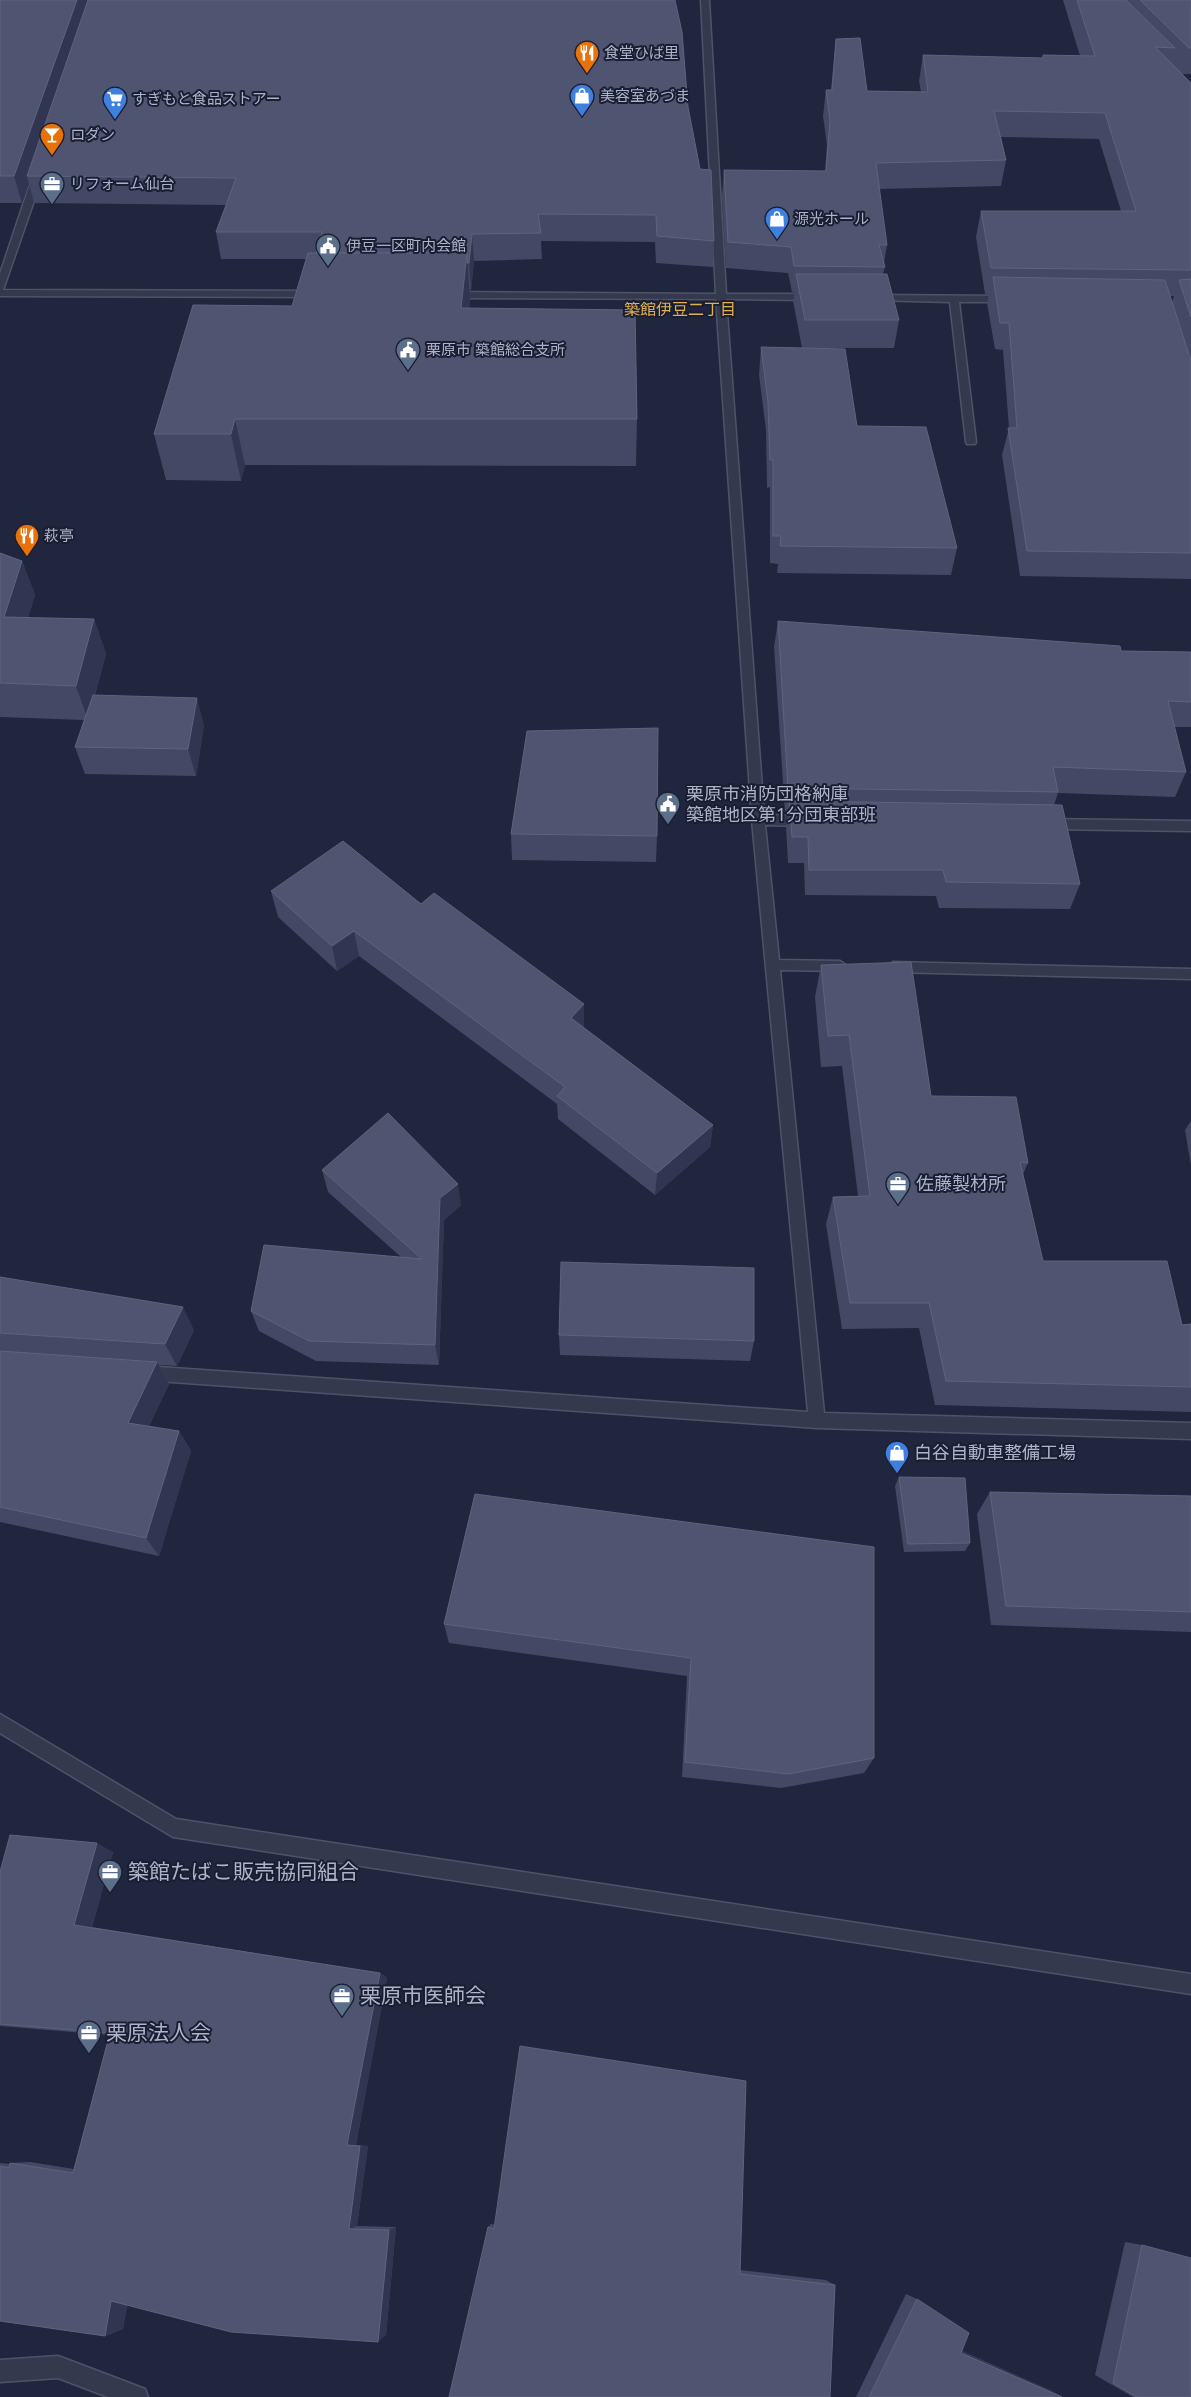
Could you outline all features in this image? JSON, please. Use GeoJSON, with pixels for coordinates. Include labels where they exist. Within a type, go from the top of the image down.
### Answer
{"type":"FeatureCollection","features":[{"type":"Feature","properties":{"kind":"street"},"geometry":{"type":"LineString","coordinates":[[706,0],[722,296],[758,820],[817,1420]]}},
{"type":"Feature","properties":{"kind":"street"},"geometry":{"type":"LineString","coordinates":[[0,288],[40,167]]}},
{"type":"Feature","properties":{"kind":"street"},"geometry":{"type":"LineString","coordinates":[[0,293],[326,294]]}},
{"type":"Feature","properties":{"kind":"street"},"geometry":{"type":"LineString","coordinates":[[435,295],[828,297]]}},
{"type":"Feature","properties":{"kind":"street"},"geometry":{"type":"LineString","coordinates":[[867,298],[1013,299]]}},
{"type":"Feature","properties":{"kind":"street"},"geometry":{"type":"LineString","coordinates":[[954,298],[970,442]]}},
{"type":"Feature","properties":{"kind":"street"},"geometry":{"type":"LineString","coordinates":[[758,820],[817,821]]}},
{"type":"Feature","properties":{"kind":"street"},"geometry":{"type":"LineString","coordinates":[[1034,824],[1191,826]]}},
{"type":"Feature","properties":{"kind":"street"},"geometry":{"type":"LineString","coordinates":[[772,964],[852,966]]}},
{"type":"Feature","properties":{"kind":"street"},"geometry":{"type":"LineString","coordinates":[[882,967],[1191,974]]}},
{"type":"Feature","properties":{"kind":"street"},"geometry":{"type":"LineString","coordinates":[[130,1372],[817,1420],[1191,1432]]}},
{"type":"Feature","properties":{"kind":"street"},"geometry":{"type":"LineString","coordinates":[[0,1724],[173,1828],[1191,1984]]}},
{"type":"Feature","properties":{"kind":"street"},"geometry":{"type":"LineString","coordinates":[[0,2371],[58,2367],[137,2397]]}},
{"type":"Feature","properties":{"kind":"building"},"geometry":{"type":"Polygon","coordinates":[[[0,0],[77,0],[14,176],[0,176],[0,0]]]}},
{"type":"Feature","properties":{"kind":"building"},"geometry":{"type":"Polygon","coordinates":[[[88,0],[675,0],[682,32],[688,107],[700,169],[711,170],[714,241],[657,236],[656,215],[538,214],[541,233],[472,234],[469,263],[467,263],[467,253],[316,253],[322,232],[216,232],[236,178],[27,176],[88,0]]]}},
{"type":"Feature","properties":{"kind":"building"},"geometry":{"type":"Polygon","coordinates":[[[1077,0],[1126,0],[1175,48],[1155,47],[1191,83],[1191,270],[991,268],[981,211],[1136,211],[1105,113],[994,111],[1006,160],[876,163],[887,245],[879,245],[885,267],[794,266],[791,247],[728,242],[724,170],[826,171],[830,120],[826,90],[832,90],[836,39],[860,38],[867,91],[928,92],[923,55],[1043,58],[1043,55],[1095,56],[1077,0]]]}},
{"type":"Feature","properties":{"kind":"building"},"geometry":{"type":"Polygon","coordinates":[[[1140,0],[1191,0],[1191,48],[1189,48],[1140,0]]]}},
{"type":"Feature","properties":{"kind":"building"},"geometry":{"type":"Polygon","coordinates":[[[308,253],[467,253],[461,308],[635,310],[637,419],[235,419],[231,434],[154,434],[193,305],[292,306],[308,253]]]}},
{"type":"Feature","properties":{"kind":"building"},"geometry":{"type":"Polygon","coordinates":[[[796,274],[887,274],[899,320],[805,320],[796,274]]]}},
{"type":"Feature","properties":{"kind":"building"},"geometry":{"type":"Polygon","coordinates":[[[993,277],[1165,280],[1191,361],[1191,553],[1027,551],[1008,428],[1017,428],[1009,323],[1000,323],[993,277]]]}},
{"type":"Feature","properties":{"kind":"building"},"geometry":{"type":"Polygon","coordinates":[[[1191,279],[1191,317],[1179,280],[1191,279]]]}},
{"type":"Feature","properties":{"kind":"building"},"geometry":{"type":"Polygon","coordinates":[[[761,347],[845,349],[857,426],[926,427],[957,548],[780,546],[781,536],[773,536],[773,460],[770,460],[768,402],[761,347]]]}},
{"type":"Feature","properties":{"kind":"building"},"geometry":{"type":"Polygon","coordinates":[[[0,553],[22,561],[4,617],[94,619],[76,686],[0,683],[0,553]]]}},
{"type":"Feature","properties":{"kind":"building"},"geometry":{"type":"Polygon","coordinates":[[[778,621],[1120,646],[1121,651],[1191,652],[1191,702],[1168,701],[1186,772],[1053,767],[1058,792],[788,788],[778,621]]]}},
{"type":"Feature","properties":{"kind":"building"},"geometry":{"type":"Polygon","coordinates":[[[93,695],[197,698],[188,749],[75,747],[93,695]]]}},
{"type":"Feature","properties":{"kind":"building"},"geometry":{"type":"Polygon","coordinates":[[[658,728],[657,836],[511,834],[527,731],[658,728]]]}},
{"type":"Feature","properties":{"kind":"building"},"geometry":{"type":"Polygon","coordinates":[[[789,801],[1062,805],[1080,884],[946,882],[943,870],[809,870],[808,837],[792,837],[789,801]]]}},
{"type":"Feature","properties":{"kind":"building"},"geometry":{"type":"Polygon","coordinates":[[[343,841],[421,904],[434,893],[584,1004],[571,1018],[713,1125],[657,1173],[557,1096],[565,1087],[354,931],[332,946],[271,891],[343,841]]]}},
{"type":"Feature","properties":{"kind":"building"},"geometry":{"type":"Polygon","coordinates":[[[911,962],[931,1096],[1016,1097],[1028,1163],[1020,1162],[1043,1261],[1167,1261],[1182,1325],[1191,1324],[1191,1387],[946,1381],[929,1303],[850,1303],[833,1197],[870,1196],[849,1035],[828,1036],[821,965],[911,962]]]}},
{"type":"Feature","properties":{"kind":"building"},"geometry":{"type":"Polygon","coordinates":[[[388,1113],[458,1184],[440,1198],[435,1345],[309,1341],[251,1311],[264,1245],[422,1259],[322,1170],[388,1113]]]}},
{"type":"Feature","properties":{"kind":"building"},"geometry":{"type":"Polygon","coordinates":[[[561,1262],[754,1268],[754,1341],[559,1335],[561,1262]]]}},
{"type":"Feature","properties":{"kind":"building"},"geometry":{"type":"Polygon","coordinates":[[[0,1277],[183,1307],[165,1344],[0,1333],[0,1277]]]}},
{"type":"Feature","properties":{"kind":"building"},"geometry":{"type":"Polygon","coordinates":[[[0,1351],[157,1362],[128,1423],[179,1431],[146,1538],[0,1507],[0,1351]]]}},
{"type":"Feature","properties":{"kind":"building"},"geometry":{"type":"Polygon","coordinates":[[[899,1477],[965,1478],[970,1543],[908,1544],[899,1477]]]}},
{"type":"Feature","properties":{"kind":"building"},"geometry":{"type":"Polygon","coordinates":[[[990,1492],[1191,1496],[1191,1612],[1006,1606],[990,1492]]]}},
{"type":"Feature","properties":{"kind":"building"},"geometry":{"type":"Polygon","coordinates":[[[475,1494],[874,1547],[874,1758],[788,1774],[685,1762],[691,1658],[444,1624],[475,1494]]]}},
{"type":"Feature","properties":{"kind":"building"},"geometry":{"type":"Polygon","coordinates":[[[10,1835],[97,1843],[74,1925],[380,1973],[347,2145],[360,2146],[349,2229],[389,2230],[378,2342],[231,2332],[111,2301],[105,2336],[0,2321],[0,2166],[9,2168],[10,2163],[73,2173],[110,2033],[0,2024],[0,1872],[10,1835]]]}},
{"type":"Feature","properties":{"kind":"building"},"geometry":{"type":"Polygon","coordinates":[[[520,2046],[746,2081],[740,2274],[835,2285],[830,2397],[449,2397],[488,2227],[494,2229],[520,2046]]]}},
{"type":"Feature","properties":{"kind":"building"},"geometry":{"type":"Polygon","coordinates":[[[1142,2245],[1191,2258],[1191,2397],[1137,2397],[1113,2383],[1142,2245]]]}},
{"type":"Feature","properties":{"kind":"building"},"geometry":{"type":"Polygon","coordinates":[[[917,2299],[969,2333],[961,2353],[1062,2397],[869,2397],[917,2299]]]}},
{"type":"Feature","properties":{"kind":"place","name":"食堂ひば里"},"geometry":{"type":"Point","coordinates":[587,74]}},
{"type":"Feature","properties":{"kind":"place","name":"美容室あづま"},"geometry":{"type":"Point","coordinates":[582,117]}},
{"type":"Feature","properties":{"kind":"place","name":"すぎもと食品ストアー"},"geometry":{"type":"Point","coordinates":[115,120]}},
{"type":"Feature","properties":{"kind":"place","name":"ロダン"},"geometry":{"type":"Point","coordinates":[52,156]}},
{"type":"Feature","properties":{"kind":"place","name":"リフォーム仙台"},"geometry":{"type":"Point","coordinates":[52,205]}},
{"type":"Feature","properties":{"kind":"place","name":"源光ホール"},"geometry":{"type":"Point","coordinates":[777,240]}},
{"type":"Feature","properties":{"kind":"place","name":"伊豆一区町内会館"},"geometry":{"type":"Point","coordinates":[328,267]}},
{"type":"Feature","properties":{"kind":"place","name":"栗原市 築館総合支所"},"geometry":{"type":"Point","coordinates":[408,371]}},
{"type":"Feature","properties":{"kind":"place","name":"萩亭"},"geometry":{"type":"Point","coordinates":[27,557]}},
{"type":"Feature","properties":{"kind":"place","name":"栗原市消防団格納庫 築館地区第1分団東部班"},"geometry":{"type":"Point","coordinates":[668,825]}},
{"type":"Feature","properties":{"kind":"place","name":"佐藤製材所"},"geometry":{"type":"Point","coordinates":[898,1205]}},
{"type":"Feature","properties":{"kind":"place","name":"白谷自動車整備工場"},"geometry":{"type":"Point","coordinates":[897,1474]}},
{"type":"Feature","properties":{"kind":"place","name":"築館たばこ販売協同組合"},"geometry":{"type":"Point","coordinates":[110,1893]}},
{"type":"Feature","properties":{"kind":"place","name":"栗原市医師会"},"geometry":{"type":"Point","coordinates":[342,2017]}},
{"type":"Feature","properties":{"kind":"place","name":"栗原法人会"},"geometry":{"type":"Point","coordinates":[89,2054]}},
{"type":"Feature","properties":{"kind":"district","name":"築館伊豆二丁目"},"geometry":{"type":"Point","coordinates":[680,309]}}]}
